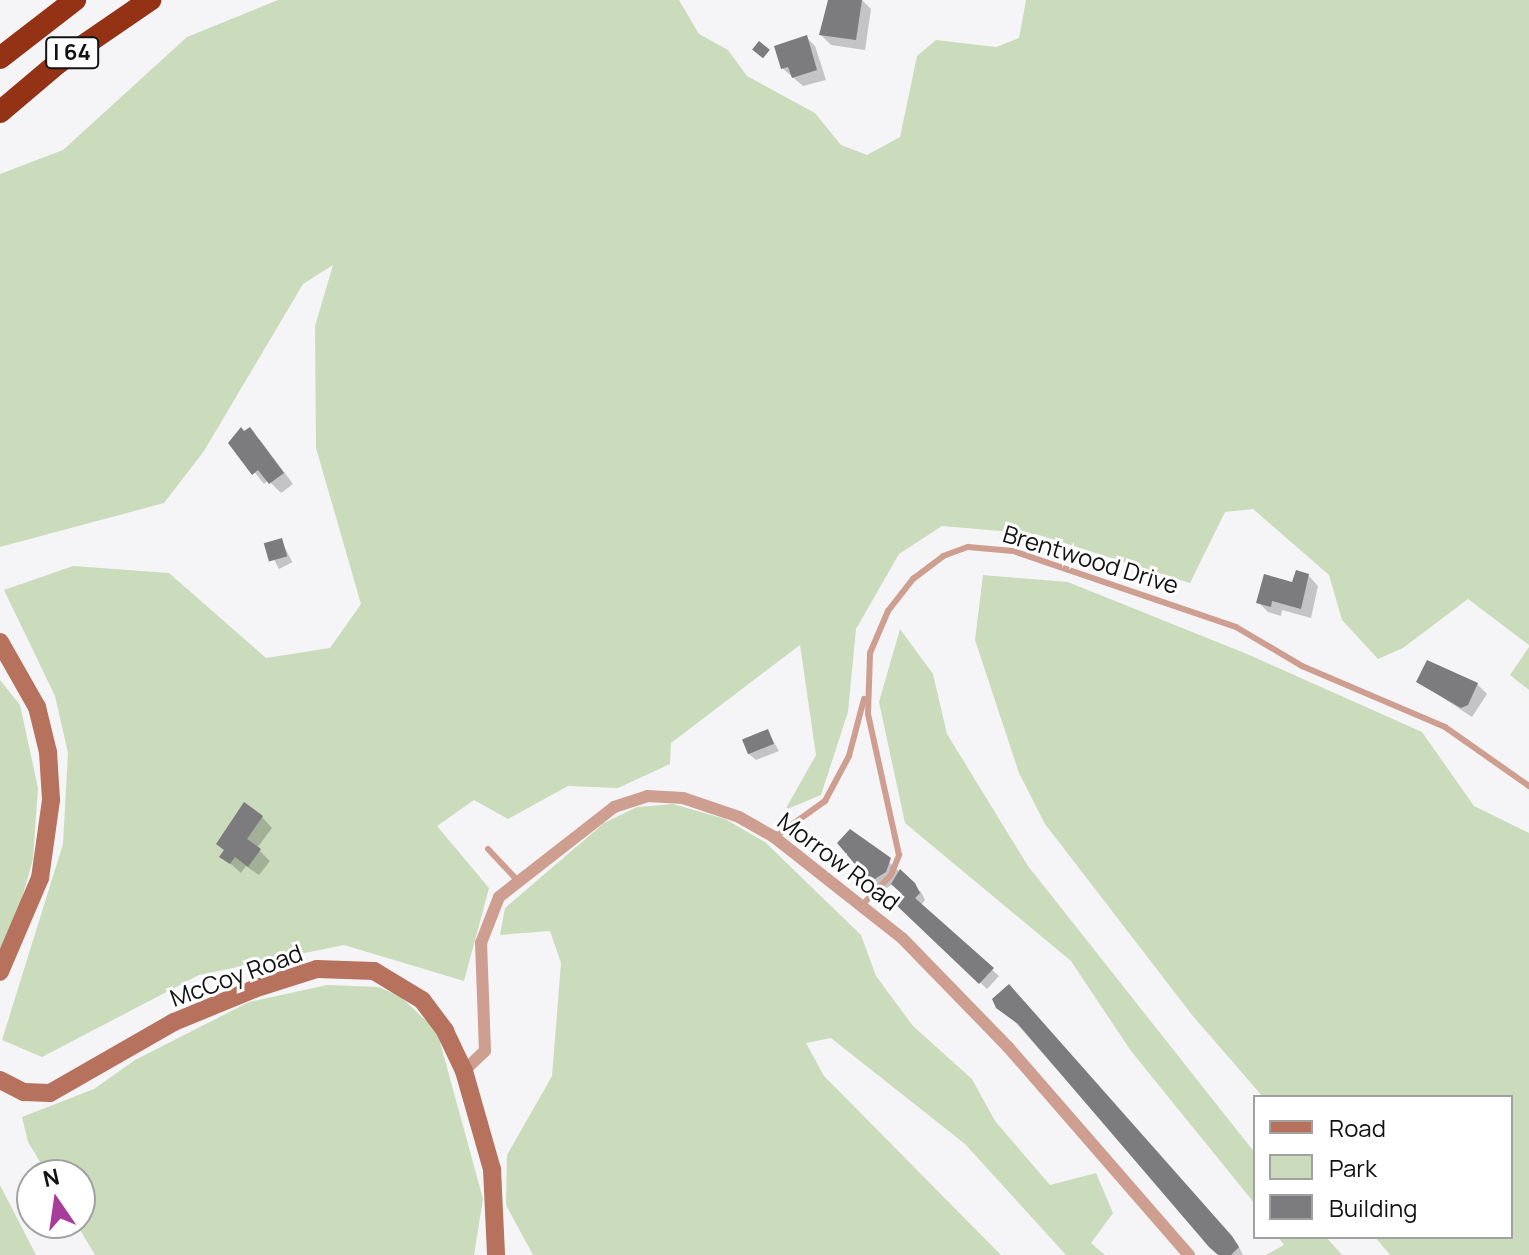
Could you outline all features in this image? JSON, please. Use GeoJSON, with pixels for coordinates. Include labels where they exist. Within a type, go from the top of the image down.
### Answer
{"type":"FeatureCollection","features":[{"type":"Feature","properties":{"kind":"highway","name":"I 64"},"geometry":{"type":"LineString","coordinates":[[0,58],[75,0]]}},
{"type":"Feature","properties":{"kind":"highway","name":"I 64"},"geometry":{"type":"LineString","coordinates":[[0,112],[58,63],[149,2]]}},
{"type":"Feature","properties":{"kind":"street"},"geometry":{"type":"LineString","coordinates":[[0,642],[37,707],[48,752],[51,800],[40,878],[0,972]]}},
{"type":"Feature","properties":{"kind":"street","name":"Morrow Road"},"geometry":{"type":"LineString","coordinates":[[464,1071],[482,1058],[487,1041],[485,924],[499,897],[595,818],[647,796],[713,807],[774,837],[863,904],[972,1007],[1189,1255]]}},
{"type":"Feature","properties":{"kind":"street","name":"McCoy Road"},"geometry":{"type":"LineString","coordinates":[[0,1080],[36,1094],[63,1088],[198,1011],[291,976],[339,967],[374,971],[408,988],[436,1015],[464,1071],[492,1169],[496,1255]]}},
{"type":"Feature","properties":{"kind":"lane","name":"Brentwood Drive"},"geometry":{"type":"LineString","coordinates":[[863,904],[891,875],[899,855],[877,773],[866,691],[875,637],[906,587],[943,556],[968,547],[996,547],[1236,627],[1302,666],[1445,727],[1529,786]]}},
{"type":"Feature","properties":{"kind":"lane"},"geometry":{"type":"LineString","coordinates":[[774,837],[815,811],[831,792],[849,756],[866,691]]}},
{"type":"Feature","properties":{"kind":"lane"},"geometry":{"type":"LineString","coordinates":[[488,849],[518,881]]}},
{"type":"Feature","properties":{"kind":"green space"},"geometry":{"type":"Polygon","coordinates":[[[278,0],[679,0],[699,34],[728,50],[747,76],[815,113],[841,145],[867,155],[900,137],[917,56],[936,40],[996,47],[1019,38],[1026,0],[1529,0],[1529,645],[1468,599],[1403,648],[1378,659],[1342,620],[1329,575],[1253,509],[1225,512],[1190,583],[1036,534],[942,526],[899,554],[856,629],[848,712],[821,795],[785,810],[816,755],[800,645],[671,743],[670,764],[618,788],[568,786],[508,819],[474,800],[437,826],[489,888],[464,981],[344,945],[199,975],[42,1057],[2,1040],[63,844],[68,753],[55,696],[4,590],[73,566],[169,573],[266,658],[330,648],[361,604],[316,448],[315,326],[333,265],[303,284],[204,451],[164,503],[0,547],[0,174],[63,150],[187,37],[278,0]]]}},
{"type":"Feature","properties":{"kind":"green space"},"geometry":{"type":"Polygon","coordinates":[[[983,575],[1068,582],[1247,654],[1422,732],[1474,806],[1529,833],[1529,1255],[1390,1255],[1377,1239],[1513,1239],[1513,1095],[1261,1095],[1192,1015],[1045,824],[1019,773],[975,640],[983,575]]]}},
{"type":"Feature","properties":{"kind":"green space"},"geometry":{"type":"Polygon","coordinates":[[[900,629],[933,674],[947,734],[1028,866],[1253,1150],[1253,1202],[1131,1051],[1071,961],[905,823],[879,702],[900,629]]]}},
{"type":"Feature","properties":{"kind":"green space"},"geometry":{"type":"Polygon","coordinates":[[[1529,647],[1529,690],[1510,675],[1529,647]]]}},
{"type":"Feature","properties":{"kind":"green space"},"geometry":{"type":"Polygon","coordinates":[[[0,680],[20,705],[38,788],[33,859],[15,923],[0,953],[0,680]]]}},
{"type":"Feature","properties":{"kind":"green space"},"geometry":{"type":"Polygon","coordinates":[[[673,804],[725,819],[765,842],[861,935],[876,976],[913,1026],[972,1079],[995,1121],[1050,1185],[1096,1173],[1113,1213],[1091,1243],[1105,1255],[1066,1255],[965,1144],[831,1038],[806,1043],[824,1076],[1001,1255],[533,1255],[506,1205],[507,1155],[552,1076],[561,963],[550,931],[500,935],[505,908],[604,823],[637,807],[673,804]]]}},
{"type":"Feature","properties":{"kind":"green space"},"geometry":{"type":"Polygon","coordinates":[[[327,985],[379,987],[401,997],[437,1031],[483,1199],[474,1255],[95,1255],[86,1239],[96,1239],[96,1159],[38,1159],[28,1142],[22,1117],[94,1089],[135,1060],[249,1002],[327,985]]]}},
{"type":"Feature","properties":{"kind":"green space"},"geometry":{"type":"Polygon","coordinates":[[[0,1185],[16,1216],[16,1239],[28,1239],[36,1255],[0,1255],[0,1185]]]}},
{"type":"Feature","properties":{"kind":"green space"},"geometry":{"type":"Polygon","coordinates":[[[1280,1239],[1328,1239],[1342,1255],[1266,1255],[1284,1245],[1280,1239]]]}},
{"type":"Feature","properties":{"kind":"building"},"geometry":{"type":"Polygon","coordinates":[[[828,0],[862,0],[856,40],[819,35],[828,0]]]}},
{"type":"Feature","properties":{"kind":"building"},"geometry":{"type":"Polygon","coordinates":[[[807,35],[817,70],[792,78],[788,67],[781,69],[774,46],[807,35]]]}},
{"type":"Feature","properties":{"kind":"building"},"geometry":{"type":"Polygon","coordinates":[[[759,41],[770,50],[763,58],[752,50],[759,41]]]}},
{"type":"Feature","properties":{"kind":"building"},"geometry":{"type":"Polygon","coordinates":[[[241,427],[244,431],[250,427],[284,473],[269,484],[258,470],[252,475],[228,443],[241,427]]]}},
{"type":"Feature","properties":{"kind":"building"},"geometry":{"type":"Polygon","coordinates":[[[282,538],[287,556],[269,562],[264,543],[282,538]]]}},
{"type":"Feature","properties":{"kind":"building"},"geometry":{"type":"Polygon","coordinates":[[[1296,570],[1309,574],[1301,609],[1272,601],[1271,607],[1256,603],[1264,574],[1292,582],[1296,570]]]}},
{"type":"Feature","properties":{"kind":"building"},"geometry":{"type":"Polygon","coordinates":[[[1427,660],[1478,683],[1468,705],[1461,708],[1416,682],[1427,660]]]}},
{"type":"Feature","properties":{"kind":"building"},"geometry":{"type":"Polygon","coordinates":[[[768,729],[774,744],[748,754],[742,739],[768,729]]]}},
{"type":"Feature","properties":{"kind":"building"},"geometry":{"type":"Polygon","coordinates":[[[244,802],[263,816],[247,839],[261,849],[248,867],[235,857],[230,864],[219,857],[224,850],[216,844],[244,802]]]}},
{"type":"Feature","properties":{"kind":"building"},"geometry":{"type":"Polygon","coordinates":[[[850,829],[891,858],[886,872],[870,882],[837,843],[850,829]]]}},
{"type":"Feature","properties":{"kind":"building"},"geometry":{"type":"Polygon","coordinates":[[[900,869],[915,883],[920,893],[915,898],[994,968],[979,984],[894,903],[902,894],[891,884],[900,869]]]}},
{"type":"Feature","properties":{"kind":"building"},"geometry":{"type":"Polygon","coordinates":[[[1009,984],[1232,1236],[1239,1247],[1231,1255],[1218,1255],[1209,1247],[1018,1024],[996,1008],[992,999],[1009,984]]]}}]}
